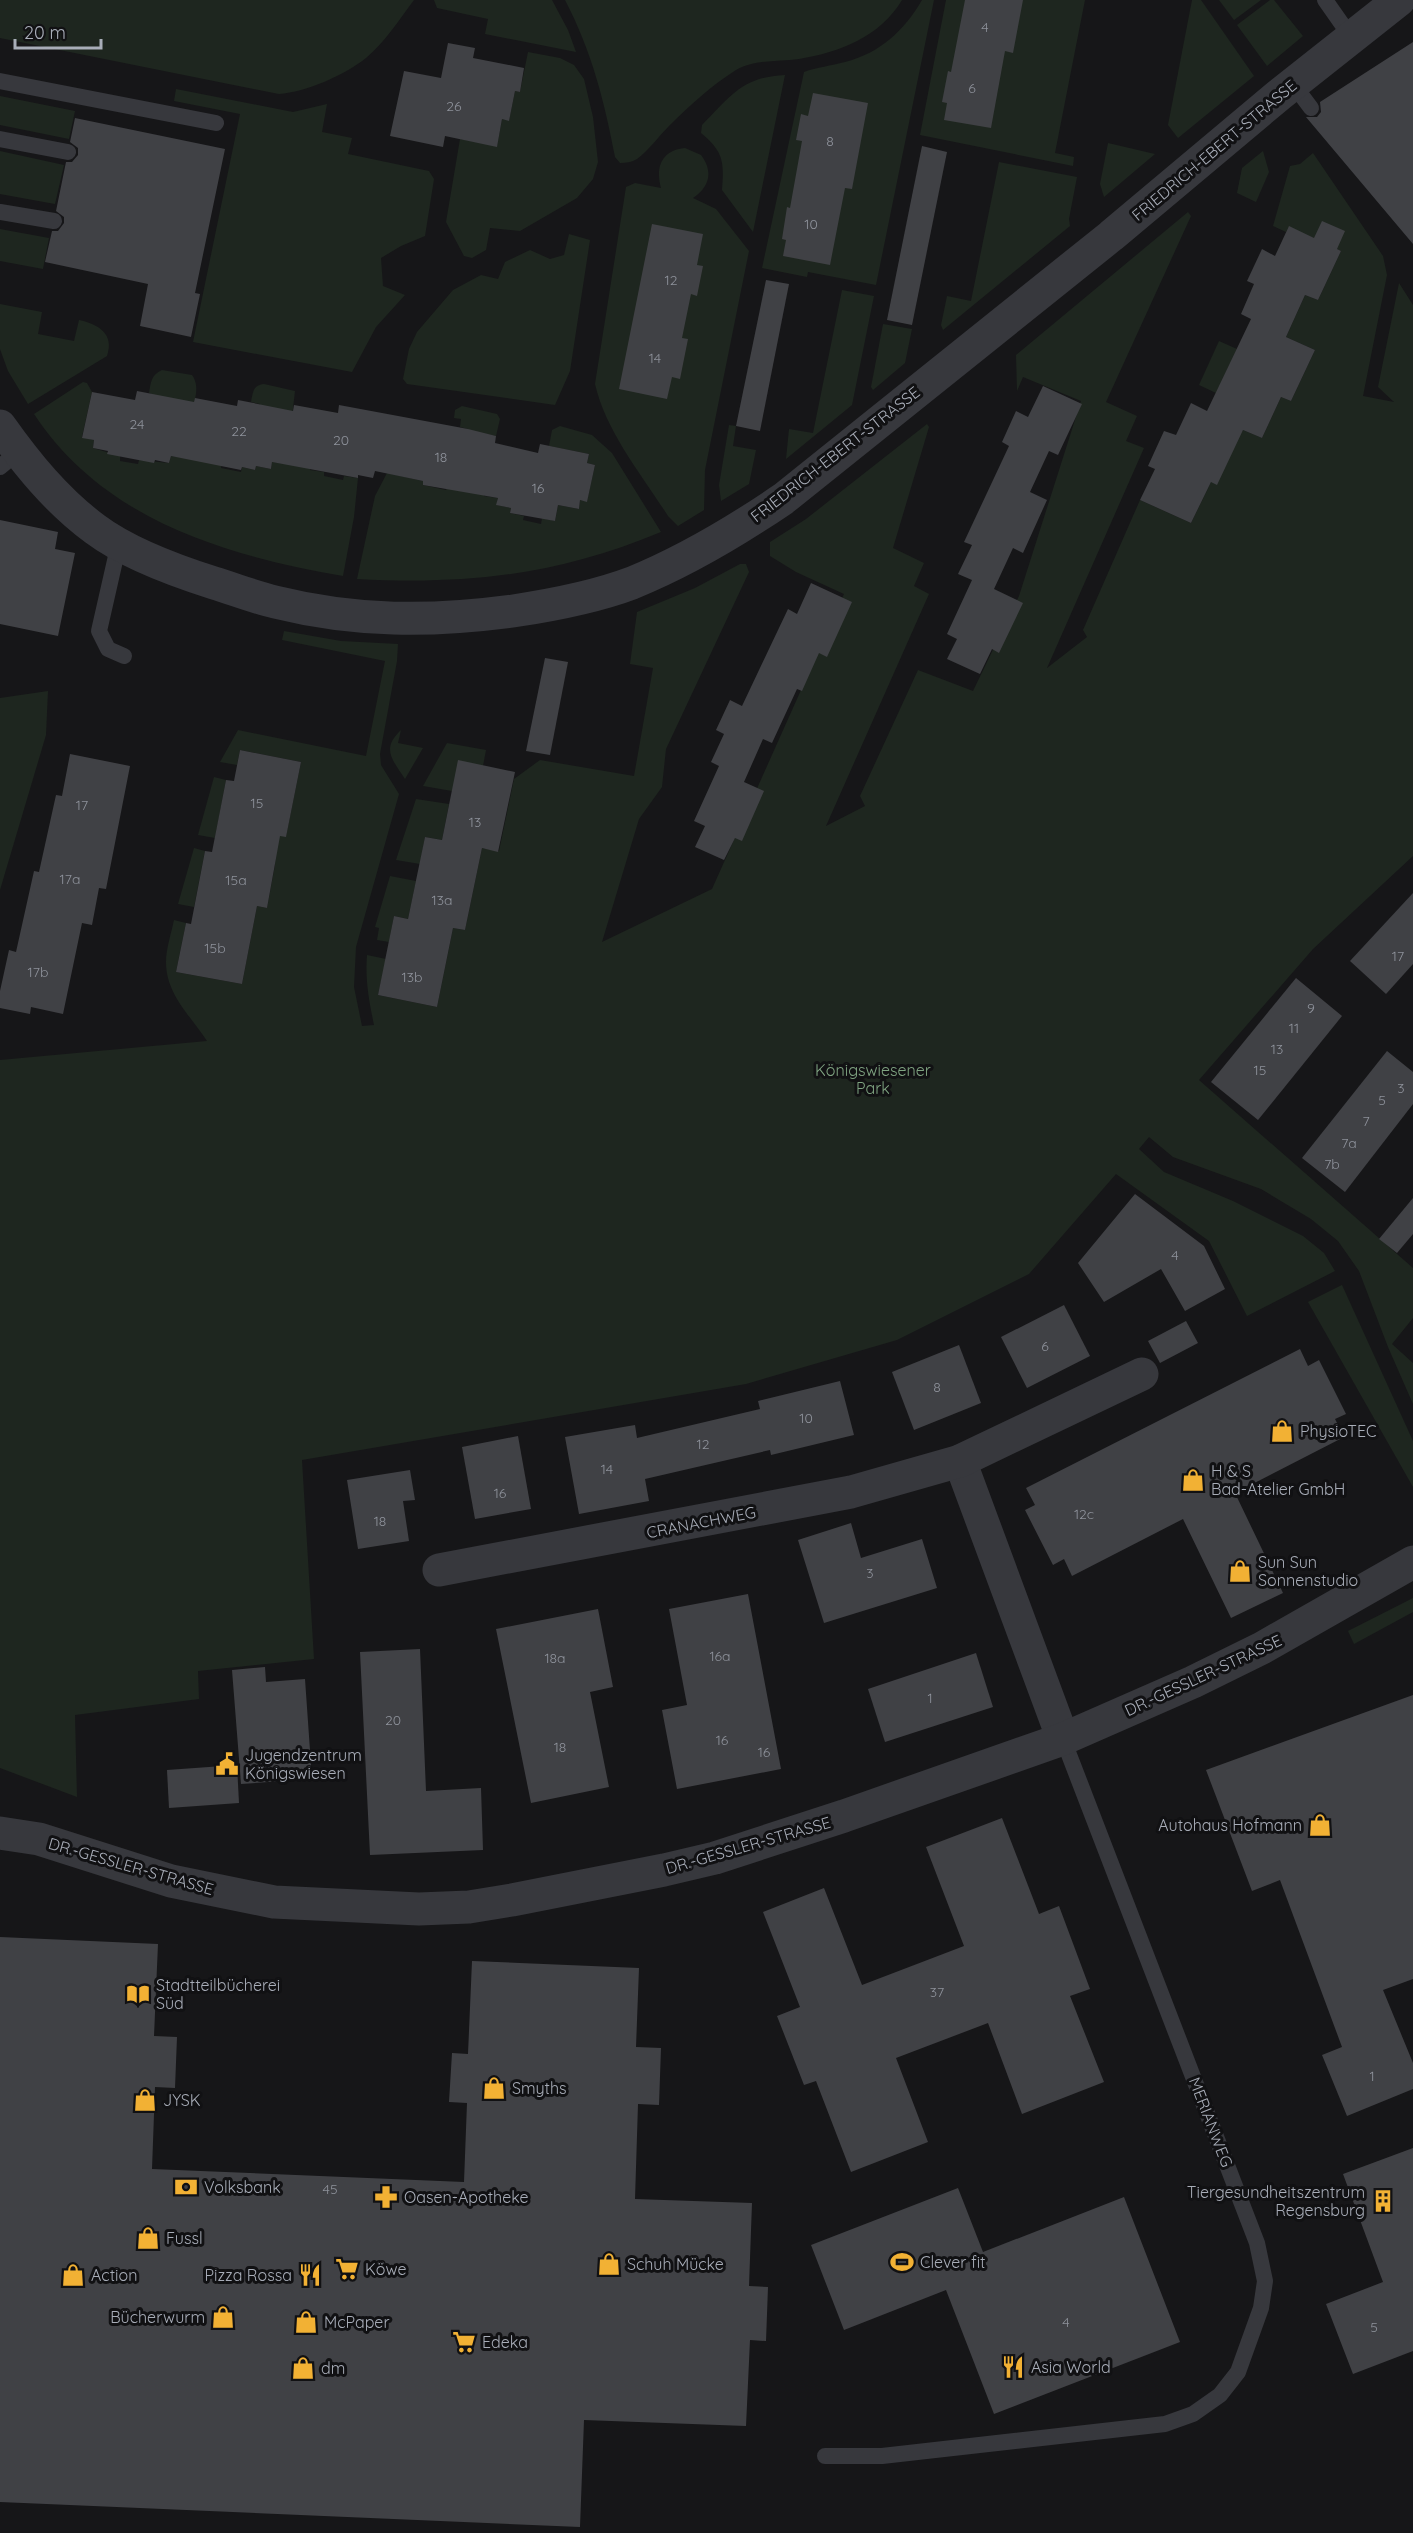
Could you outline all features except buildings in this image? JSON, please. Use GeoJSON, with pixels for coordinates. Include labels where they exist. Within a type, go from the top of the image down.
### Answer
{"type":"FeatureCollection","features":[{"type":"Feature","properties":{"kind":"street","name":"FRIEDRICH-EBERT-STRASSE"},"geometry":{"type":"LineString","coordinates":[[6,448],[61,502],[97,531],[166,567],[274,602],[344,615],[412,620],[464,618],[542,607],[632,583],[729,534],[783,499],[1111,236],[1302,96],[1351,37],[1399,0]]}},
{"type":"Feature","properties":{"kind":"street","name":"CRANACHWEG"},"geometry":{"type":"LineString","coordinates":[[439,1570],[851,1492],[960,1461],[1142,1374]]}},
{"type":"Feature","properties":{"kind":"street"},"geometry":{"type":"LineString","coordinates":[[960,1461],[1063,1739]]}},
{"type":"Feature","properties":{"kind":"street","name":"DR.-GESSLER-STRASSE"},"geometry":{"type":"LineString","coordinates":[[0,1833],[39,1839],[171,1881],[274,1902],[419,1910],[470,1907],[643,1875],[715,1858],[844,1816],[1063,1739],[1193,1682],[1262,1648],[1413,1562]]}},
{"type":"Feature","properties":{"kind":"street","name":"DR.-GESSLER-STRASSE"},"geometry":{"type":"LineString","coordinates":[[0,1818],[39,1839]]}},
{"type":"Feature","properties":{"kind":"lane"},"geometry":{"type":"LineString","coordinates":[[1325,0],[1351,37]]}},
{"type":"Feature","properties":{"kind":"lane"},"geometry":{"type":"LineString","coordinates":[[0,81],[216,123]]}},
{"type":"Feature","properties":{"kind":"lane"},"geometry":{"type":"LineString","coordinates":[[0,139],[68,152]]}},
{"type":"Feature","properties":{"kind":"lane"},"geometry":{"type":"LineString","coordinates":[[0,212],[54,221]]}},
{"type":"Feature","properties":{"kind":"lane"},"geometry":{"type":"LineString","coordinates":[[119,543],[99,631],[108,648],[124,656]]}},
{"type":"Feature","properties":{"kind":"lane","name":"MERIANWEG"},"geometry":{"type":"LineString","coordinates":[[825,2456],[882,2457],[1165,2424],[1193,2414],[1220,2395],[1238,2372],[1261,2308],[1265,2281],[1257,2243],[1063,1739]]}},
{"type":"Feature","properties":{"kind":"green space"},"geometry":{"type":"Polygon","coordinates":[[[0,0],[414,0],[392,30],[366,58],[336,76],[313,86],[279,94],[0,38],[0,0]]]}},
{"type":"Feature","properties":{"kind":"green space"},"geometry":{"type":"Polygon","coordinates":[[[434,0],[552,0],[568,30],[576,52],[485,34],[488,19],[437,8],[434,0]]]}},
{"type":"Feature","properties":{"kind":"green space"},"geometry":{"type":"Polygon","coordinates":[[[565,0],[902,0],[893,13],[871,33],[844,47],[799,59],[751,64],[736,70],[693,103],[637,159],[620,163],[615,157],[590,57],[565,0]]]}},
{"type":"Feature","properties":{"kind":"green space"},"geometry":{"type":"Polygon","coordinates":[[[922,0],[934,0],[876,285],[808,272],[807,277],[762,268],[804,72],[858,58],[880,47],[899,31],[922,0]]]}},
{"type":"Feature","properties":{"kind":"green space"},"geometry":{"type":"Polygon","coordinates":[[[946,0],[1085,0],[1055,153],[1074,157],[1073,166],[920,135],[946,0]]]}},
{"type":"Feature","properties":{"kind":"green space"},"geometry":{"type":"Polygon","coordinates":[[[1192,0],[1201,0],[1254,76],[1178,138],[1168,125],[1192,0]]]}},
{"type":"Feature","properties":{"kind":"green space"},"geometry":{"type":"Polygon","coordinates":[[[1219,0],[1261,0],[1234,20],[1219,0]]]}},
{"type":"Feature","properties":{"kind":"green space"},"geometry":{"type":"Polygon","coordinates":[[[1270,0],[1274,0],[1303,36],[1267,66],[1237,25],[1270,0]]]}},
{"type":"Feature","properties":{"kind":"green space"},"geometry":{"type":"Polygon","coordinates":[[[528,52],[560,58],[574,65],[584,79],[593,117],[598,162],[593,179],[577,198],[520,231],[490,228],[486,250],[472,258],[464,256],[446,222],[460,139],[497,146],[502,119],[509,120],[515,91],[520,92],[528,52]]]}},
{"type":"Feature","properties":{"kind":"green space"},"geometry":{"type":"Polygon","coordinates":[[[785,75],[753,232],[722,190],[721,158],[714,146],[701,133],[702,125],[730,97],[747,84],[785,75]]]}},
{"type":"Feature","properties":{"kind":"green space"},"geometry":{"type":"Polygon","coordinates":[[[176,89],[293,112],[327,104],[322,132],[352,138],[348,154],[429,171],[434,179],[425,236],[381,258],[383,286],[405,295],[376,327],[352,372],[193,342],[240,114],[174,101],[176,89]]]}},
{"type":"Feature","properties":{"kind":"green space"},"geometry":{"type":"Polygon","coordinates":[[[0,96],[75,111],[69,139],[0,125],[0,96]]]}},
{"type":"Feature","properties":{"kind":"green space"},"geometry":{"type":"Polygon","coordinates":[[[1108,143],[1155,154],[1104,197],[1100,184],[1108,143]]]}},
{"type":"Feature","properties":{"kind":"green space"},"geometry":{"type":"Polygon","coordinates":[[[685,148],[701,155],[708,173],[703,189],[693,198],[716,209],[749,251],[705,470],[704,510],[678,526],[668,516],[616,436],[600,402],[595,384],[626,187],[635,183],[661,188],[659,173],[662,161],[671,152],[685,148]]]}},
{"type":"Feature","properties":{"kind":"green space"},"geometry":{"type":"Polygon","coordinates":[[[0,151],[64,165],[55,204],[0,194],[0,151]]]}},
{"type":"Feature","properties":{"kind":"green space"},"geometry":{"type":"Polygon","coordinates":[[[1263,151],[1269,172],[1256,202],[1237,193],[1242,168],[1263,151]]]}},
{"type":"Feature","properties":{"kind":"green space","name":"Königswiesener Park"},"geometry":{"type":"Polygon","coordinates":[[[1313,153],[1383,256],[1387,275],[1363,396],[1394,402],[1378,387],[1399,283],[1413,305],[1413,856],[1313,949],[1199,1080],[1413,1268],[1413,1318],[1392,1344],[1413,1363],[1413,1404],[1359,1271],[1338,1241],[1311,1219],[1261,1189],[1173,1157],[1149,1137],[1139,1149],[1164,1172],[1233,1201],[1303,1236],[1324,1253],[1335,1271],[1247,1316],[1209,1241],[1116,1174],[1029,1274],[897,1340],[746,1384],[302,1460],[314,1659],[198,1671],[199,1699],[75,1715],[77,1797],[0,1768],[0,1060],[207,1041],[180,1004],[167,974],[167,952],[174,920],[186,923],[176,972],[242,984],[257,906],[267,908],[275,865],[276,835],[286,836],[301,762],[240,750],[237,765],[220,762],[238,730],[366,756],[385,661],[282,640],[284,631],[341,641],[398,644],[380,754],[381,765],[399,794],[356,947],[354,987],[362,1026],[374,1025],[367,982],[367,955],[386,959],[378,995],[437,1007],[453,928],[465,930],[482,848],[499,851],[514,779],[540,760],[634,776],[653,668],[630,664],[637,612],[695,588],[740,564],[746,564],[749,572],[666,749],[662,787],[639,819],[602,942],[712,889],[844,594],[796,572],[770,556],[770,542],[806,519],[927,424],[929,427],[893,548],[924,563],[914,586],[929,594],[826,826],[865,806],[860,796],[918,670],[973,691],[1019,596],[1081,401],[1023,377],[1017,391],[1016,355],[1188,212],[1191,216],[1106,402],[1137,416],[1126,441],[1144,448],[1047,668],[1087,637],[1083,630],[1140,500],[1191,523],[1211,482],[1243,430],[1262,438],[1281,397],[1291,401],[1315,350],[1286,337],[1305,295],[1318,300],[1341,251],[1289,227],[1286,232],[1273,226],[1290,166],[1300,164],[1313,153]]]}},
{"type":"Feature","properties":{"kind":"green space"},"geometry":{"type":"Polygon","coordinates":[[[999,162],[1077,177],[1069,219],[1070,226],[943,330],[941,325],[947,296],[971,301],[999,162]]]}},
{"type":"Feature","properties":{"kind":"green space"},"geometry":{"type":"Polygon","coordinates":[[[0,229],[49,238],[43,269],[0,261],[0,229]]]}},
{"type":"Feature","properties":{"kind":"green space"},"geometry":{"type":"Polygon","coordinates":[[[569,234],[590,240],[570,371],[555,405],[407,384],[403,379],[409,349],[417,332],[453,290],[481,275],[498,279],[505,262],[530,250],[550,259],[564,255],[569,234]]]}},
{"type":"Feature","properties":{"kind":"green space"},"geometry":{"type":"Polygon","coordinates":[[[842,290],[874,296],[852,405],[786,459],[789,429],[813,433],[842,290]]]}},
{"type":"Feature","properties":{"kind":"green space"},"geometry":{"type":"Polygon","coordinates":[[[0,304],[42,312],[38,334],[74,341],[79,320],[93,324],[107,336],[109,348],[107,356],[28,404],[8,371],[0,349],[0,304]]]}},
{"type":"Feature","properties":{"kind":"green space"},"geometry":{"type":"Polygon","coordinates":[[[883,324],[912,329],[905,363],[873,390],[871,387],[883,324]]]}},
{"type":"Feature","properties":{"kind":"green space"},"geometry":{"type":"Polygon","coordinates":[[[1219,341],[1237,349],[1216,393],[1199,385],[1219,341]]]}},
{"type":"Feature","properties":{"kind":"green space"},"geometry":{"type":"Polygon","coordinates":[[[162,370],[192,375],[196,388],[192,411],[149,393],[151,382],[162,370]]]}},
{"type":"Feature","properties":{"kind":"green space"},"geometry":{"type":"Polygon","coordinates":[[[83,382],[87,383],[92,392],[82,437],[94,440],[93,448],[120,456],[120,461],[138,464],[139,460],[169,463],[171,456],[222,463],[221,468],[241,472],[242,467],[255,470],[256,466],[271,469],[272,462],[310,467],[310,470],[324,472],[324,476],[343,480],[344,476],[358,478],[354,517],[343,576],[254,557],[211,543],[170,527],[131,506],[95,481],[62,451],[34,414],[83,382]]]}},
{"type":"Feature","properties":{"kind":"green space"},"geometry":{"type":"Polygon","coordinates":[[[264,384],[295,391],[292,417],[259,411],[260,404],[251,402],[256,387],[264,384]]]}},
{"type":"Feature","properties":{"kind":"green space"},"geometry":{"type":"Polygon","coordinates":[[[462,406],[497,414],[500,419],[496,436],[481,433],[467,434],[468,429],[460,427],[461,419],[454,418],[455,410],[462,406]]]}},
{"type":"Feature","properties":{"kind":"green space"},"geometry":{"type":"Polygon","coordinates":[[[729,425],[736,426],[733,446],[756,450],[749,484],[721,501],[719,485],[729,425]]]}},
{"type":"Feature","properties":{"kind":"green space"},"geometry":{"type":"Polygon","coordinates":[[[560,426],[592,435],[612,453],[661,532],[586,558],[512,574],[436,580],[357,579],[375,496],[387,473],[423,481],[423,485],[446,490],[448,485],[487,480],[484,496],[498,498],[497,505],[511,508],[510,513],[524,516],[523,520],[541,524],[542,518],[555,521],[558,505],[579,509],[580,500],[587,501],[595,465],[587,463],[589,454],[549,446],[552,430],[560,426]]]}},
{"type":"Feature","properties":{"kind":"green space"},"geometry":{"type":"Polygon","coordinates":[[[48,691],[46,735],[0,890],[0,698],[48,691]]]}},
{"type":"Feature","properties":{"kind":"green space"},"geometry":{"type":"Polygon","coordinates":[[[401,730],[398,743],[423,748],[405,779],[393,760],[390,749],[391,743],[401,730]]]}},
{"type":"Feature","properties":{"kind":"green space"},"geometry":{"type":"Polygon","coordinates":[[[447,743],[486,750],[483,766],[452,791],[423,786],[447,743]]]}},
{"type":"Feature","properties":{"kind":"green space"},"geometry":{"type":"Polygon","coordinates":[[[214,777],[226,780],[215,838],[198,835],[214,777]]]}},
{"type":"Feature","properties":{"kind":"green space"},"geometry":{"type":"Polygon","coordinates":[[[416,799],[449,804],[442,840],[425,837],[420,864],[396,860],[416,799]]]}},
{"type":"Feature","properties":{"kind":"green space"},"geometry":{"type":"Polygon","coordinates":[[[194,848],[205,851],[194,907],[178,904],[194,848]]]}},
{"type":"Feature","properties":{"kind":"green space"},"geometry":{"type":"Polygon","coordinates":[[[390,876],[416,881],[408,919],[394,916],[389,942],[377,940],[379,928],[375,927],[390,876]]]}},
{"type":"Feature","properties":{"kind":"green space"},"geometry":{"type":"Polygon","coordinates":[[[1342,1285],[1413,1441],[1413,1487],[1308,1302],[1342,1285]]]}},
{"type":"Feature","properties":{"kind":"green space"},"geometry":{"type":"Polygon","coordinates":[[[1413,1598],[1413,1612],[1354,1644],[1348,1631],[1413,1598]]]}},
{"type":"Feature","properties":{"kind":"place","name":"PhysioTEC"},"geometry":{"type":"Point","coordinates":[1282,1431]}},
{"type":"Feature","properties":{"kind":"place","name":"H & S Bad-Atelier GmbH"},"geometry":{"type":"Point","coordinates":[1193,1480]}},
{"type":"Feature","properties":{"kind":"place","name":"Sun Sun Sonnenstudio"},"geometry":{"type":"Point","coordinates":[1240,1571]}},
{"type":"Feature","properties":{"kind":"place","name":"Jugendzentrum Königswiesen"},"geometry":{"type":"Point","coordinates":[227,1764]}},
{"type":"Feature","properties":{"kind":"place","name":"Autohaus Hofmann"},"geometry":{"type":"Point","coordinates":[1320,1825]}},
{"type":"Feature","properties":{"kind":"place","name":"Stadtteilbücherei Süd"},"geometry":{"type":"Point","coordinates":[138,1994]}},
{"type":"Feature","properties":{"kind":"place","name":"Smyths"},"geometry":{"type":"Point","coordinates":[494,2088]}},
{"type":"Feature","properties":{"kind":"place","name":"JYSK"},"geometry":{"type":"Point","coordinates":[145,2100]}},
{"type":"Feature","properties":{"kind":"place","name":"Volksbank"},"geometry":{"type":"Point","coordinates":[186,2187]}},
{"type":"Feature","properties":{"kind":"place","name":"Oasen-Apotheke"},"geometry":{"type":"Point","coordinates":[386,2197]}},
{"type":"Feature","properties":{"kind":"place","name":"Tiergesundheitszentrum Regensburg"},"geometry":{"type":"Point","coordinates":[1383,2201]}},
{"type":"Feature","properties":{"kind":"place","name":"Fussl"},"geometry":{"type":"Point","coordinates":[148,2238]}},
{"type":"Feature","properties":{"kind":"place","name":"Clever fit"},"geometry":{"type":"Point","coordinates":[902,2262]}},
{"type":"Feature","properties":{"kind":"place","name":"Schuh Mücke"},"geometry":{"type":"Point","coordinates":[609,2264]}},
{"type":"Feature","properties":{"kind":"place","name":"Köwe"},"geometry":{"type":"Point","coordinates":[347,2269]}},
{"type":"Feature","properties":{"kind":"place","name":"Action"},"geometry":{"type":"Point","coordinates":[73,2275]}},
{"type":"Feature","properties":{"kind":"place","name":"Pizza Rossa"},"geometry":{"type":"Point","coordinates":[310,2275]}},
{"type":"Feature","properties":{"kind":"place","name":"Bücherwurm"},"geometry":{"type":"Point","coordinates":[223,2317]}},
{"type":"Feature","properties":{"kind":"place","name":"McPaper"},"geometry":{"type":"Point","coordinates":[306,2322]}},
{"type":"Feature","properties":{"kind":"place","name":"Edeka"},"geometry":{"type":"Point","coordinates":[464,2342]}},
{"type":"Feature","properties":{"kind":"place","name":"Asia World"},"geometry":{"type":"Point","coordinates":[1013,2367]}},
{"type":"Feature","properties":{"kind":"place","name":"dm"},"geometry":{"type":"Point","coordinates":[303,2368]}}]}
